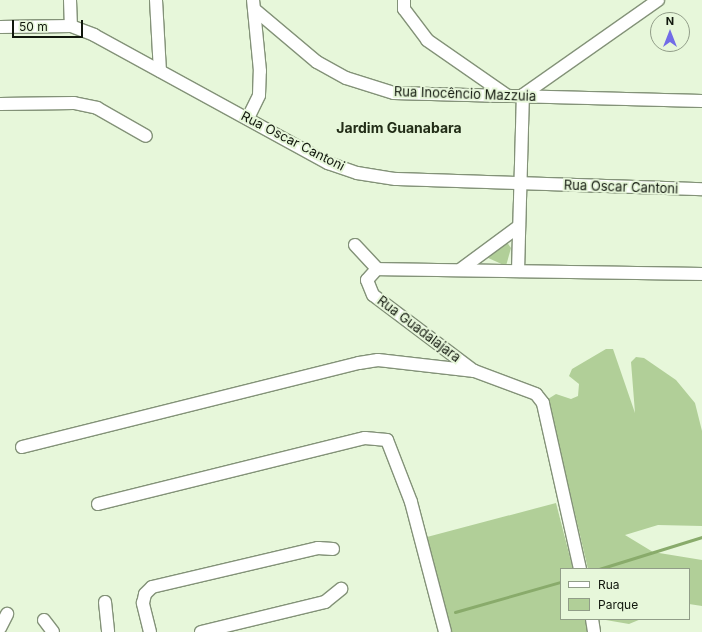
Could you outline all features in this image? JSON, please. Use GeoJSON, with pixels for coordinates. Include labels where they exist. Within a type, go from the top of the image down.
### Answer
{"type":"FeatureCollection","features":[{"type":"Feature","properties":{"kind":"street"},"geometry":{"type":"LineString","coordinates":[[70,0],[71,26]]}},
{"type":"Feature","properties":{"kind":"street"},"geometry":{"type":"LineString","coordinates":[[156,0],[160,71]]}},
{"type":"Feature","properties":{"kind":"street"},"geometry":{"type":"LineString","coordinates":[[404,0],[404,9],[427,40],[506,95]]}},
{"type":"Feature","properties":{"kind":"street"},"geometry":{"type":"LineString","coordinates":[[518,271],[518,227],[523,96],[658,0]]}},
{"type":"Feature","properties":{"kind":"street"},"geometry":{"type":"LineString","coordinates":[[248,118],[258,95],[253,4]]}},
{"type":"Feature","properties":{"kind":"street","name":"Rua Inocêncio Mazzuia"},"geometry":{"type":"LineString","coordinates":[[253,4],[317,62],[369,87],[394,93],[702,101]]}},
{"type":"Feature","properties":{"kind":"street","name":"Rua Oscar Cantoni"},"geometry":{"type":"LineString","coordinates":[[0,27],[71,26],[160,71],[328,163],[357,173],[396,179],[702,189]]}},
{"type":"Feature","properties":{"kind":"street"},"geometry":{"type":"LineString","coordinates":[[0,104],[74,103],[97,108],[146,136]]}},
{"type":"Feature","properties":{"kind":"street"},"geometry":{"type":"LineString","coordinates":[[461,270],[518,227]]}},
{"type":"Feature","properties":{"kind":"street"},"geometry":{"type":"LineString","coordinates":[[355,245],[377,269],[702,274]]}},
{"type":"Feature","properties":{"kind":"street","name":"Rua Guadalajara"},"geometry":{"type":"LineString","coordinates":[[377,269],[368,280],[373,295],[474,371],[521,385],[536,394],[543,403],[580,568]]}},
{"type":"Feature","properties":{"kind":"street"},"geometry":{"type":"LineString","coordinates":[[22,447],[366,362],[378,360],[474,371]]}},
{"type":"Feature","properties":{"kind":"street"},"geometry":{"type":"LineString","coordinates":[[98,504],[364,438],[387,440],[412,502],[445,632]]}},
{"type":"Feature","properties":{"kind":"street"},"geometry":{"type":"LineString","coordinates":[[150,632],[143,603],[145,594],[152,587],[318,548],[333,549]]}},
{"type":"Feature","properties":{"kind":"street"},"geometry":{"type":"LineString","coordinates":[[201,632],[325,602],[341,589]]}},
{"type":"Feature","properties":{"kind":"street"},"geometry":{"type":"LineString","coordinates":[[105,602],[108,632]]}},
{"type":"Feature","properties":{"kind":"street"},"geometry":{"type":"LineString","coordinates":[[0,628],[7,614]]}},
{"type":"Feature","properties":{"kind":"street"},"geometry":{"type":"LineString","coordinates":[[44,620],[53,632]]}},
{"type":"Feature","properties":{"kind":"street"},"geometry":{"type":"LineString","coordinates":[[592,620],[594,632]]}},
{"type":"Feature","properties":{"kind":"green space"},"geometry":{"type":"Polygon","coordinates":[[[506,241],[511,248],[506,266],[486,257],[506,241]]]}},
{"type":"Feature","properties":{"kind":"green space"},"geometry":{"type":"Polygon","coordinates":[[[606,349],[613,349],[635,413],[631,362],[636,357],[644,358],[676,380],[695,403],[702,431],[702,526],[658,525],[625,535],[653,552],[702,560],[702,606],[690,604],[690,568],[588,568],[548,399],[556,394],[571,399],[578,396],[579,384],[569,376],[572,369],[606,349]]]}},
{"type":"Feature","properties":{"kind":"green space"},"geometry":{"type":"Polygon","coordinates":[[[556,503],[573,568],[560,568],[560,620],[585,620],[588,632],[451,632],[427,537],[556,503]]]}},
{"type":"Feature","properties":{"kind":"green space"},"geometry":{"type":"Polygon","coordinates":[[[606,620],[639,620],[629,624],[606,620]]]}},
{"type":"Feature","properties":{"kind":"waterway"},"geometry":{"type":"LineString","coordinates":[[602,568],[702,537]]}},
{"type":"Feature","properties":{"kind":"waterway"},"geometry":{"type":"LineString","coordinates":[[455,612],[560,582]]}},
{"type":"Feature","properties":{"kind":"district","name":"Jardim Guanabara"},"geometry":{"type":"Point","coordinates":[399,128]}}]}
